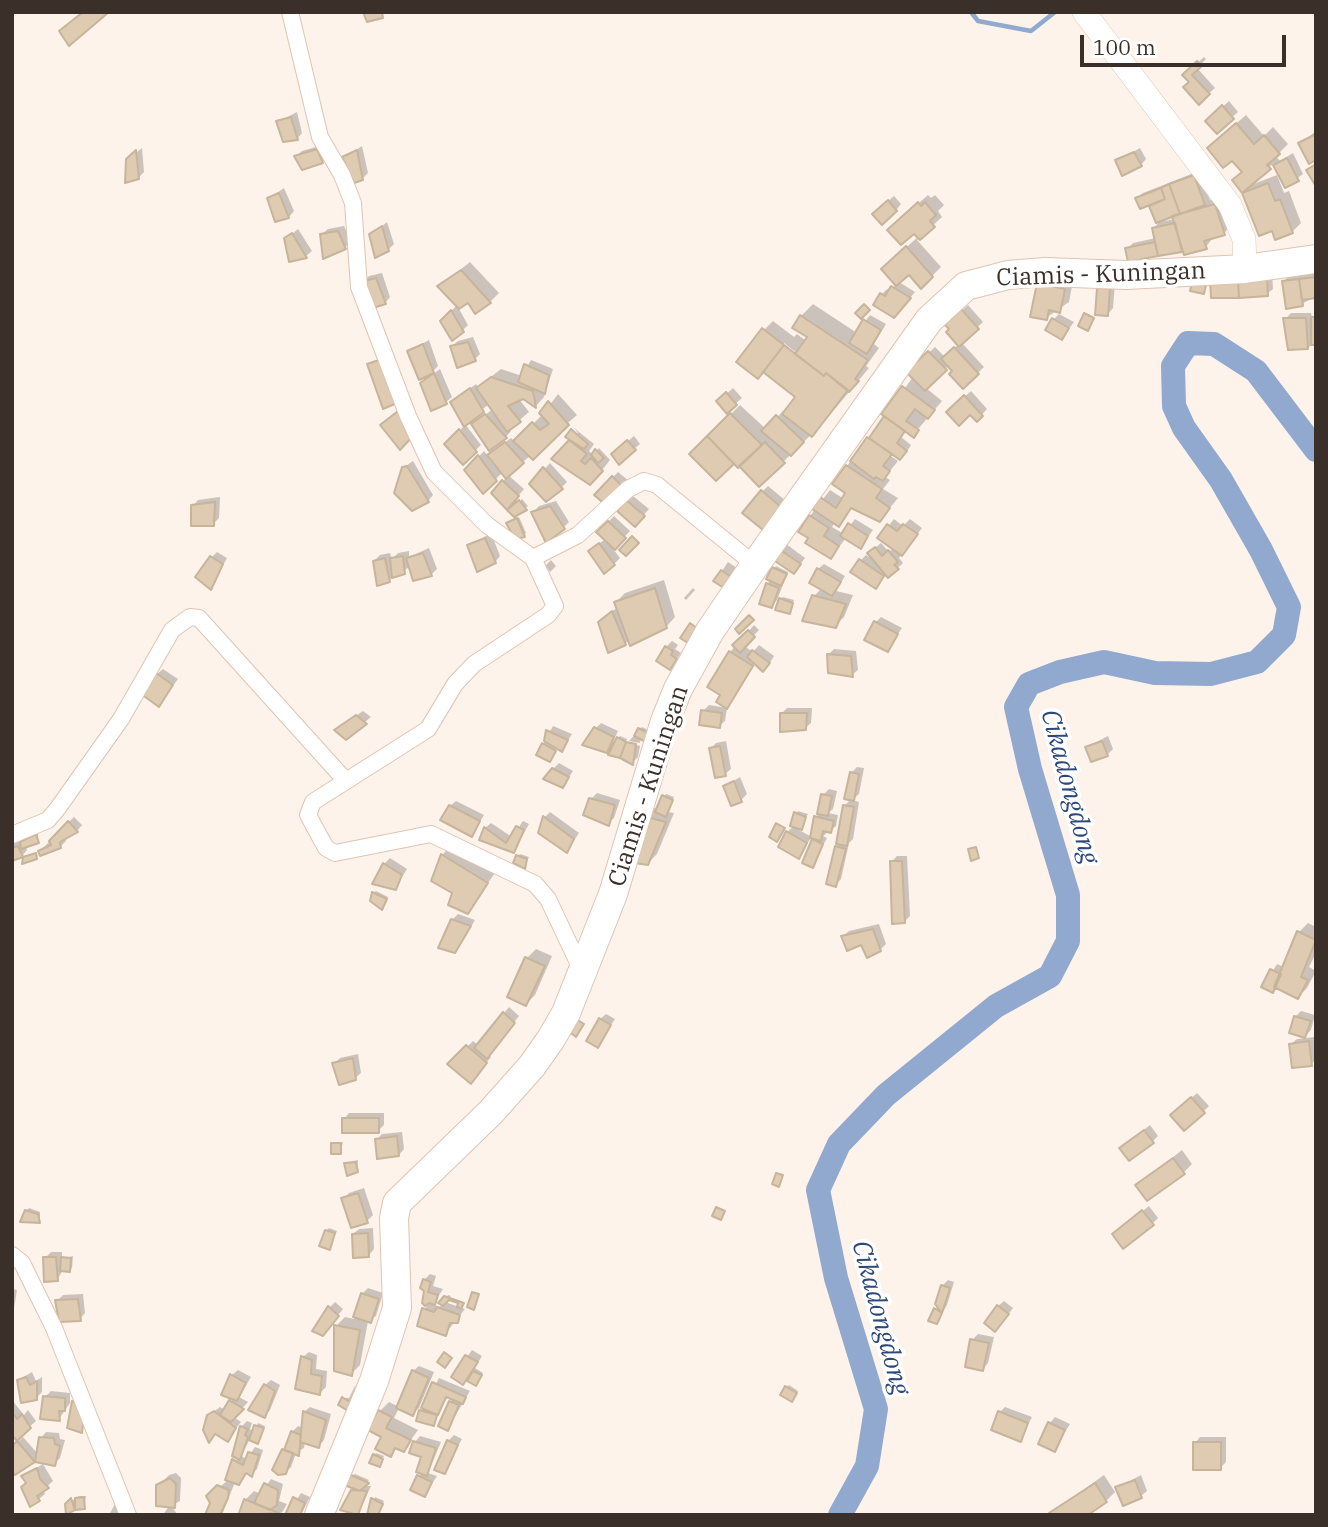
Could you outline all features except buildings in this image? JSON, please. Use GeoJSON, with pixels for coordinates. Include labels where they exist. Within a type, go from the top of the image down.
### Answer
{"type":"FeatureCollection","features":[{"type":"Feature","properties":{"kind":"highway","name":"Ciamis - Kuningan"},"geometry":{"type":"LineString","coordinates":[[319,1515],[374,1381],[397,1308],[394,1218],[397,1203],[447,1157],[532,1066],[566,1013],[613,894],[658,744],[678,689],[710,631],[929,320],[966,286],[1008,275],[1045,272],[1126,275],[1245,268],[1316,259]]}},
{"type":"Feature","properties":{"kind":"main road"},"geometry":{"type":"LineString","coordinates":[[1084,12],[1230,205],[1244,239],[1245,268]]}},
{"type":"Feature","properties":{"kind":"street"},"geometry":{"type":"LineString","coordinates":[[290,12],[320,137],[342,175],[353,203],[359,287],[408,416],[439,477],[487,525],[533,558],[554,601],[552,611],[474,664],[455,684],[428,729],[313,802],[307,811],[330,852],[422,835],[439,836],[542,890],[583,971]]}},
{"type":"Feature","properties":{"kind":"street"},"geometry":{"type":"LineString","coordinates":[[533,558],[578,535],[628,489],[644,481],[657,485],[755,565]]}},
{"type":"Feature","properties":{"kind":"street"},"geometry":{"type":"LineString","coordinates":[[12,835],[48,820],[58,808],[121,719],[172,630],[182,620],[190,617],[199,618],[346,781]]}},
{"type":"Feature","properties":{"kind":"street"},"geometry":{"type":"LineString","coordinates":[[12,1255],[22,1263],[58,1338],[128,1515]]}},
{"type":"Feature","properties":{"kind":"waterway"},"geometry":{"type":"LineString","coordinates":[[971,12],[978,21],[1031,31],[1055,12]]}},
{"type":"Feature","properties":{"kind":"waterway","name":"Cikadongdong"},"geometry":{"type":"LineString","coordinates":[[840,1515],[867,1466],[876,1409],[836,1278],[818,1190],[839,1144],[886,1095],[996,1006],[1050,976],[1068,941],[1068,895],[1030,769],[1016,707],[1029,684],[1060,672],[1104,662],[1155,673],[1211,674],[1257,662],[1284,635],[1289,607],[1261,550],[1221,480],[1184,428],[1174,406],[1173,366],[1188,343],[1214,344],[1256,371],[1316,450]]}}]}
